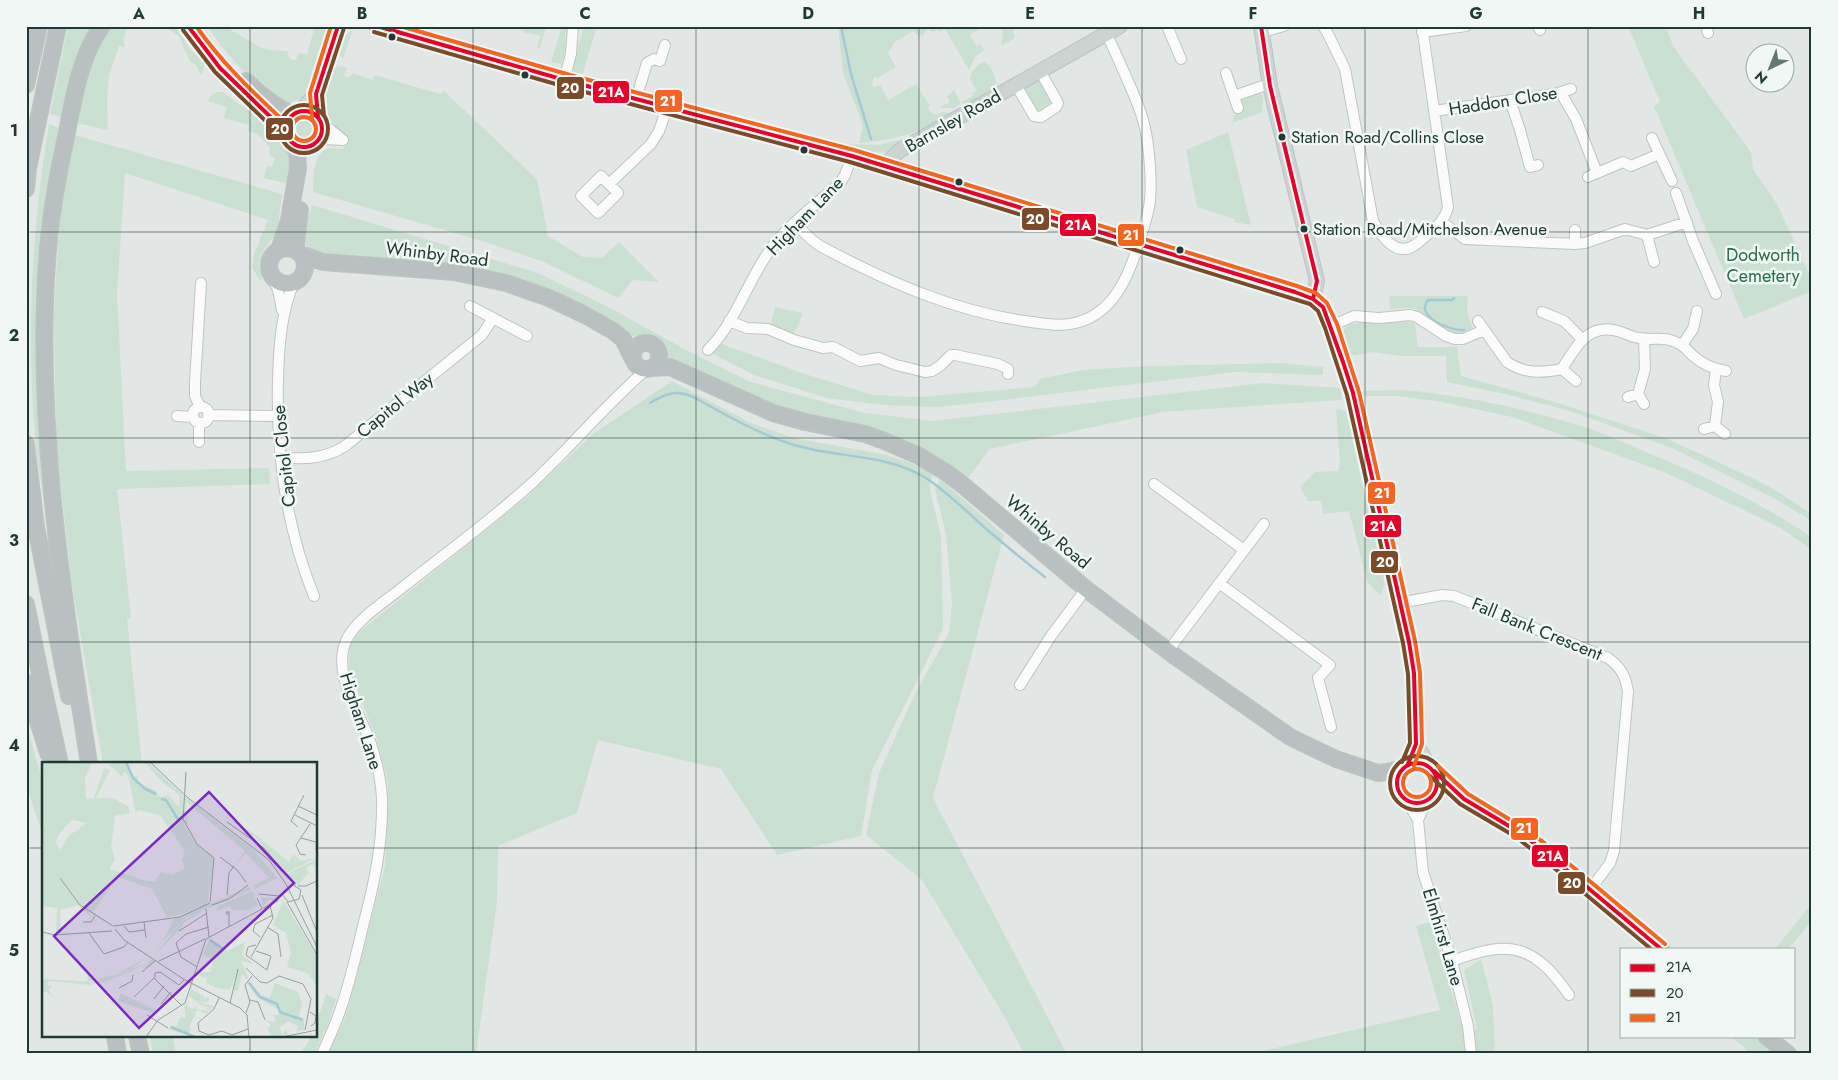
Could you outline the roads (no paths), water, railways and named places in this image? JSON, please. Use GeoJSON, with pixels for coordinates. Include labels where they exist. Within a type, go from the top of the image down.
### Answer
{"type":"FeatureCollection","features":[{"type":"Feature","properties":{"kind":"highway"},"geometry":{"type":"LineString","coordinates":[[26,85],[39,26]]}},
{"type":"Feature","properties":{"kind":"highway"},"geometry":{"type":"LineString","coordinates":[[26,189],[32,150],[58,26]]}},
{"type":"Feature","properties":{"kind":"highway"},"geometry":{"type":"LineString","coordinates":[[89,762],[56,536],[46,394],[45,325],[48,248],[56,185],[69,119],[81,72],[91,44],[102,26]]}},
{"type":"Feature","properties":{"kind":"highway"},"geometry":{"type":"LineString","coordinates":[[188,26],[222,71],[288,137],[301,147],[315,143]]}},
{"type":"Feature","properties":{"kind":"highway"},"geometry":{"type":"LineString","coordinates":[[201,26],[214,46],[253,88],[277,107],[296,113],[309,112],[320,120],[322,132],[302,169],[294,220],[296,244],[298,252],[304,261],[299,277]]}},
{"type":"Feature","properties":{"kind":"highway"},"geometry":{"type":"LineString","coordinates":[[296,113],[287,122],[288,137],[297,152],[302,169]]}},
{"type":"Feature","properties":{"kind":"highway"},"geometry":{"type":"LineString","coordinates":[[294,220],[279,250],[271,258],[269,268],[271,274],[281,283],[299,277],[323,262]]}},
{"type":"Feature","properties":{"kind":"highway"},"geometry":{"type":"LineString","coordinates":[[279,250],[291,248],[298,252]]}},
{"type":"Feature","properties":{"kind":"highway","name":"Whinby Road"},"geometry":{"type":"LineString","coordinates":[[298,252],[323,262],[454,272],[506,283],[549,298],[585,314],[623,339],[641,364],[670,367],[772,413],[805,422],[865,434],[919,456],[964,486],[1086,590],[1256,715],[1290,737],[1336,759],[1378,773],[1400,794]]}},
{"type":"Feature","properties":{"kind":"highway","name":"Whinby Road"},"geometry":{"type":"LineString","coordinates":[[623,339],[650,346],[670,367]]}},
{"type":"Feature","properties":{"kind":"highway"},"geometry":{"type":"LineString","coordinates":[[650,346],[658,360],[641,364],[633,354],[636,347],[650,346]]}},
{"type":"Feature","properties":{"kind":"highway"},"geometry":{"type":"LineString","coordinates":[[26,444],[36,527],[51,612],[84,762]]}},
{"type":"Feature","properties":{"kind":"highway"},"geometry":{"type":"LineString","coordinates":[[26,604],[60,762]]}},
{"type":"Feature","properties":{"kind":"highway"},"geometry":{"type":"LineString","coordinates":[[26,682],[51,762]]}},
{"type":"Feature","properties":{"kind":"highway"},"geometry":{"type":"LineString","coordinates":[[1378,773],[1388,772],[1419,762],[1431,768],[1464,799],[1519,832],[1660,948]]}},
{"type":"Feature","properties":{"kind":"highway"},"geometry":{"type":"LineString","coordinates":[[1405,766],[1397,780],[1400,794],[1415,803],[1440,796],[1464,799]]}},
{"type":"Feature","properties":{"kind":"highway"},"geometry":{"type":"LineString","coordinates":[[1427,801],[1435,794],[1438,787],[1437,778],[1431,768]]}},
{"type":"Feature","properties":{"kind":"highway"},"geometry":{"type":"LineString","coordinates":[[115,1038],[118,1054]]}},
{"type":"Feature","properties":{"kind":"highway"},"geometry":{"type":"LineString","coordinates":[[137,1038],[141,1054]]}},
{"type":"Feature","properties":{"kind":"highway"},"geometry":{"type":"LineString","coordinates":[[1768,1038],[1788,1054]]}},
{"type":"Feature","properties":{"kind":"main road"},"geometry":{"type":"LineString","coordinates":[[320,120],[316,94],[338,26]]}},
{"type":"Feature","properties":{"kind":"main road"},"geometry":{"type":"LineString","coordinates":[[376,26],[564,80],[888,167]]}},
{"type":"Feature","properties":{"kind":"main road","name":"Barnsley Road"},"geometry":{"type":"LineString","coordinates":[[888,167],[889,161],[899,151],[1120,26]]}},
{"type":"Feature","properties":{"kind":"main road"},"geometry":{"type":"LineString","coordinates":[[1261,29],[1270,86],[1317,281],[1313,299],[1326,312],[1353,393],[1409,642],[1414,673],[1416,744],[1405,766]]}},
{"type":"Feature","properties":{"kind":"main road"},"geometry":{"type":"LineString","coordinates":[[296,113],[316,94]]}},
{"type":"Feature","properties":{"kind":"main road"},"geometry":{"type":"LineString","coordinates":[[1416,744],[1431,768]]}},
{"type":"Feature","properties":{"kind":"street"},"geometry":{"type":"LineString","coordinates":[[564,80],[571,54],[573,26]]}},
{"type":"Feature","properties":{"kind":"street"},"geometry":{"type":"LineString","coordinates":[[1167,26],[1177,42],[1181,59]]}},
{"type":"Feature","properties":{"kind":"street"},"geometry":{"type":"LineString","coordinates":[[1261,29],[1284,26]]}},
{"type":"Feature","properties":{"kind":"street"},"geometry":{"type":"LineString","coordinates":[[1337,26],[1325,29],[1345,69],[1373,221],[1379,233],[1393,246],[1401,249],[1414,246],[1442,222],[1446,214],[1448,199],[1422,29],[1466,26]]}},
{"type":"Feature","properties":{"kind":"street"},"geometry":{"type":"LineString","coordinates":[[795,224],[820,246],[874,274],[915,292],[982,313],[1021,321],[1068,325],[1085,321],[1098,314],[1107,306],[1124,283],[1132,266],[1150,199],[1145,126],[1138,103],[1106,34]]}},
{"type":"Feature","properties":{"kind":"street"},"geometry":{"type":"LineString","coordinates":[[636,99],[647,63],[654,59],[660,61],[665,45]]}},
{"type":"Feature","properties":{"kind":"street","name":"Barnsley Road"},"geometry":{"type":"LineString","coordinates":[[1016,85],[1034,116],[1042,117],[1056,107],[1058,103],[1040,71]]}},
{"type":"Feature","properties":{"kind":"street"},"geometry":{"type":"LineString","coordinates":[[1226,73],[1238,108]]}},
{"type":"Feature","properties":{"kind":"street"},"geometry":{"type":"LineString","coordinates":[[1234,96],[1263,86],[1270,86]]}},
{"type":"Feature","properties":{"kind":"street","name":"Haddon Close"},"geometry":{"type":"LineString","coordinates":[[1434,111],[1566,91],[1593,175],[1623,162],[1631,166],[1659,154]]}},
{"type":"Feature","properties":{"kind":"street"},"geometry":{"type":"LineString","coordinates":[[1510,100],[1530,167],[1538,165]]}},
{"type":"Feature","properties":{"kind":"street"},"geometry":{"type":"LineString","coordinates":[[609,184],[651,144],[659,131],[668,108]]}},
{"type":"Feature","properties":{"kind":"street"},"geometry":{"type":"LineString","coordinates":[[315,143],[326,139],[343,140],[320,120]]}},
{"type":"Feature","properties":{"kind":"street"},"geometry":{"type":"LineString","coordinates":[[1652,138],[1672,181]]}},
{"type":"Feature","properties":{"kind":"street","name":"Higham Lane"},"geometry":{"type":"LineString","coordinates":[[708,350],[722,336],[773,245],[840,183],[852,156]]}},
{"type":"Feature","properties":{"kind":"street"},"geometry":{"type":"LineString","coordinates":[[888,167],[1313,299]]}},
{"type":"Feature","properties":{"kind":"street"},"geometry":{"type":"LineString","coordinates":[[1676,193],[1693,241],[1716,294]]}},
{"type":"Feature","properties":{"kind":"street"},"geometry":{"type":"LineString","coordinates":[[1442,222],[1465,239],[1575,244],[1585,243],[1625,229],[1647,235],[1687,222]]}},
{"type":"Feature","properties":{"kind":"street"},"geometry":{"type":"LineString","coordinates":[[1575,230],[1575,244]]}},
{"type":"Feature","properties":{"kind":"street"},"geometry":{"type":"LineString","coordinates":[[1647,235],[1654,262]]}},
{"type":"Feature","properties":{"kind":"street","name":"Capitol Close"},"geometry":{"type":"LineString","coordinates":[[271,274],[278,290],[283,314],[278,367],[277,416],[284,489],[302,567],[314,596]]}},
{"type":"Feature","properties":{"kind":"street","name":"Capitol Close"},"geometry":{"type":"LineString","coordinates":[[283,314],[299,277]]}},
{"type":"Feature","properties":{"kind":"street"},"geometry":{"type":"LineString","coordinates":[[177,416],[205,422],[208,415],[206,409],[200,407],[195,396],[201,283]]}},
{"type":"Feature","properties":{"kind":"street"},"geometry":{"type":"LineString","coordinates":[[470,306],[527,336]]}},
{"type":"Feature","properties":{"kind":"street"},"geometry":{"type":"LineString","coordinates":[[1682,345],[1693,329],[1697,311]]}},
{"type":"Feature","properties":{"kind":"street"},"geometry":{"type":"LineString","coordinates":[[1542,312],[1564,321],[1582,339]]}},
{"type":"Feature","properties":{"kind":"street"},"geometry":{"type":"LineString","coordinates":[[1331,326],[1354,316],[1379,318],[1410,315],[1417,317],[1446,336],[1463,339],[1481,326],[1507,362],[1513,366],[1530,372],[1562,369],[1576,381]]}},
{"type":"Feature","properties":{"kind":"street","name":"Capitol Way"},"geometry":{"type":"LineString","coordinates":[[281,458],[324,457],[345,446],[482,335],[493,318]]}},
{"type":"Feature","properties":{"kind":"street"},"geometry":{"type":"LineString","coordinates":[[729,321],[747,328],[768,329],[794,340],[823,348],[833,347],[860,361],[879,358],[896,365],[925,372],[932,371],[951,355],[955,355],[998,364],[1008,369],[1008,374]]}},
{"type":"Feature","properties":{"kind":"street"},"geometry":{"type":"LineString","coordinates":[[1562,369],[1582,339],[1596,331],[1605,329],[1614,330],[1633,337],[1660,337],[1682,345],[1703,364],[1721,370],[1714,385],[1718,402],[1715,426]]}},
{"type":"Feature","properties":{"kind":"street"},"geometry":{"type":"LineString","coordinates":[[1644,338],[1645,369],[1633,396],[1644,404]]}},
{"type":"Feature","properties":{"kind":"street","name":"Higham Lane"},"geometry":{"type":"LineString","coordinates":[[322,1054],[340,1012],[358,949],[378,863],[382,823],[382,796],[378,770],[370,741],[342,673],[342,655],[346,642],[353,630],[374,610],[476,530],[532,482],[628,385],[641,364]]}},
{"type":"Feature","properties":{"kind":"street"},"geometry":{"type":"LineString","coordinates":[[199,442],[194,411],[200,407]]}},
{"type":"Feature","properties":{"kind":"street"},"geometry":{"type":"LineString","coordinates":[[208,415],[277,416]]}},
{"type":"Feature","properties":{"kind":"street"},"geometry":{"type":"LineString","coordinates":[[1704,429],[1715,426]]}},
{"type":"Feature","properties":{"kind":"street"},"geometry":{"type":"LineString","coordinates":[[1715,426],[1725,434]]}},
{"type":"Feature","properties":{"kind":"street"},"geometry":{"type":"LineString","coordinates":[[1154,484],[1244,550]]}},
{"type":"Feature","properties":{"kind":"street"},"geometry":{"type":"LineString","coordinates":[[1168,651],[1264,524]]}},
{"type":"Feature","properties":{"kind":"street"},"geometry":{"type":"LineString","coordinates":[[1219,583],[1330,665],[1318,678],[1331,727]]}},
{"type":"Feature","properties":{"kind":"street"},"geometry":{"type":"LineString","coordinates":[[1020,685],[1051,636],[1086,590]]}},
{"type":"Feature","properties":{"kind":"street","name":"Fall Bank Crescent"},"geometry":{"type":"LineString","coordinates":[[1400,604],[1442,595],[1454,596],[1608,658],[1621,670],[1627,682],[1628,692],[1614,851],[1610,863],[1590,890]]}},
{"type":"Feature","properties":{"kind":"street","name":"Elmhirst Lane"},"geometry":{"type":"LineString","coordinates":[[1400,794],[1418,820],[1422,872],[1452,961],[1468,1026],[1471,1054]]}},
{"type":"Feature","properties":{"kind":"street","name":"Elmhirst Lane"},"geometry":{"type":"LineString","coordinates":[[1418,820],[1427,801]]}},
{"type":"Feature","properties":{"kind":"street"},"geometry":{"type":"LineString","coordinates":[[1452,961],[1475,953],[1502,948],[1519,950],[1538,959],[1555,975],[1568,995]]}},
{"type":"Feature","properties":{"kind":"waterway"},"geometry":{"type":"LineString","coordinates":[[841,26],[851,74],[871,139]]}},
{"type":"Feature","properties":{"kind":"waterway"},"geometry":{"type":"LineString","coordinates":[[1454,298],[1452,300],[1428,300],[1425,306],[1426,312],[1436,322],[1451,328],[1464,330]]}},
{"type":"Feature","properties":{"kind":"waterway"},"geometry":{"type":"LineString","coordinates":[[650,403],[668,394],[685,394],[747,426],[785,442],[814,450],[879,460],[911,470],[941,489],[1045,577]]}},
{"type":"Feature","properties":{"kind":"place","name":"Station Road/Collins Close"},"geometry":{"type":"Point","coordinates":[1282,137]}},
{"type":"Feature","properties":{"kind":"place","name":"Station Road/Mitchelson Avenue"},"geometry":{"type":"Point","coordinates":[1304,229]}},
{"type":"Feature","properties":{"kind":"park label","name":"Dodworth Cemetery"},"geometry":{"type":"Point","coordinates":[1763,265]}}]}
